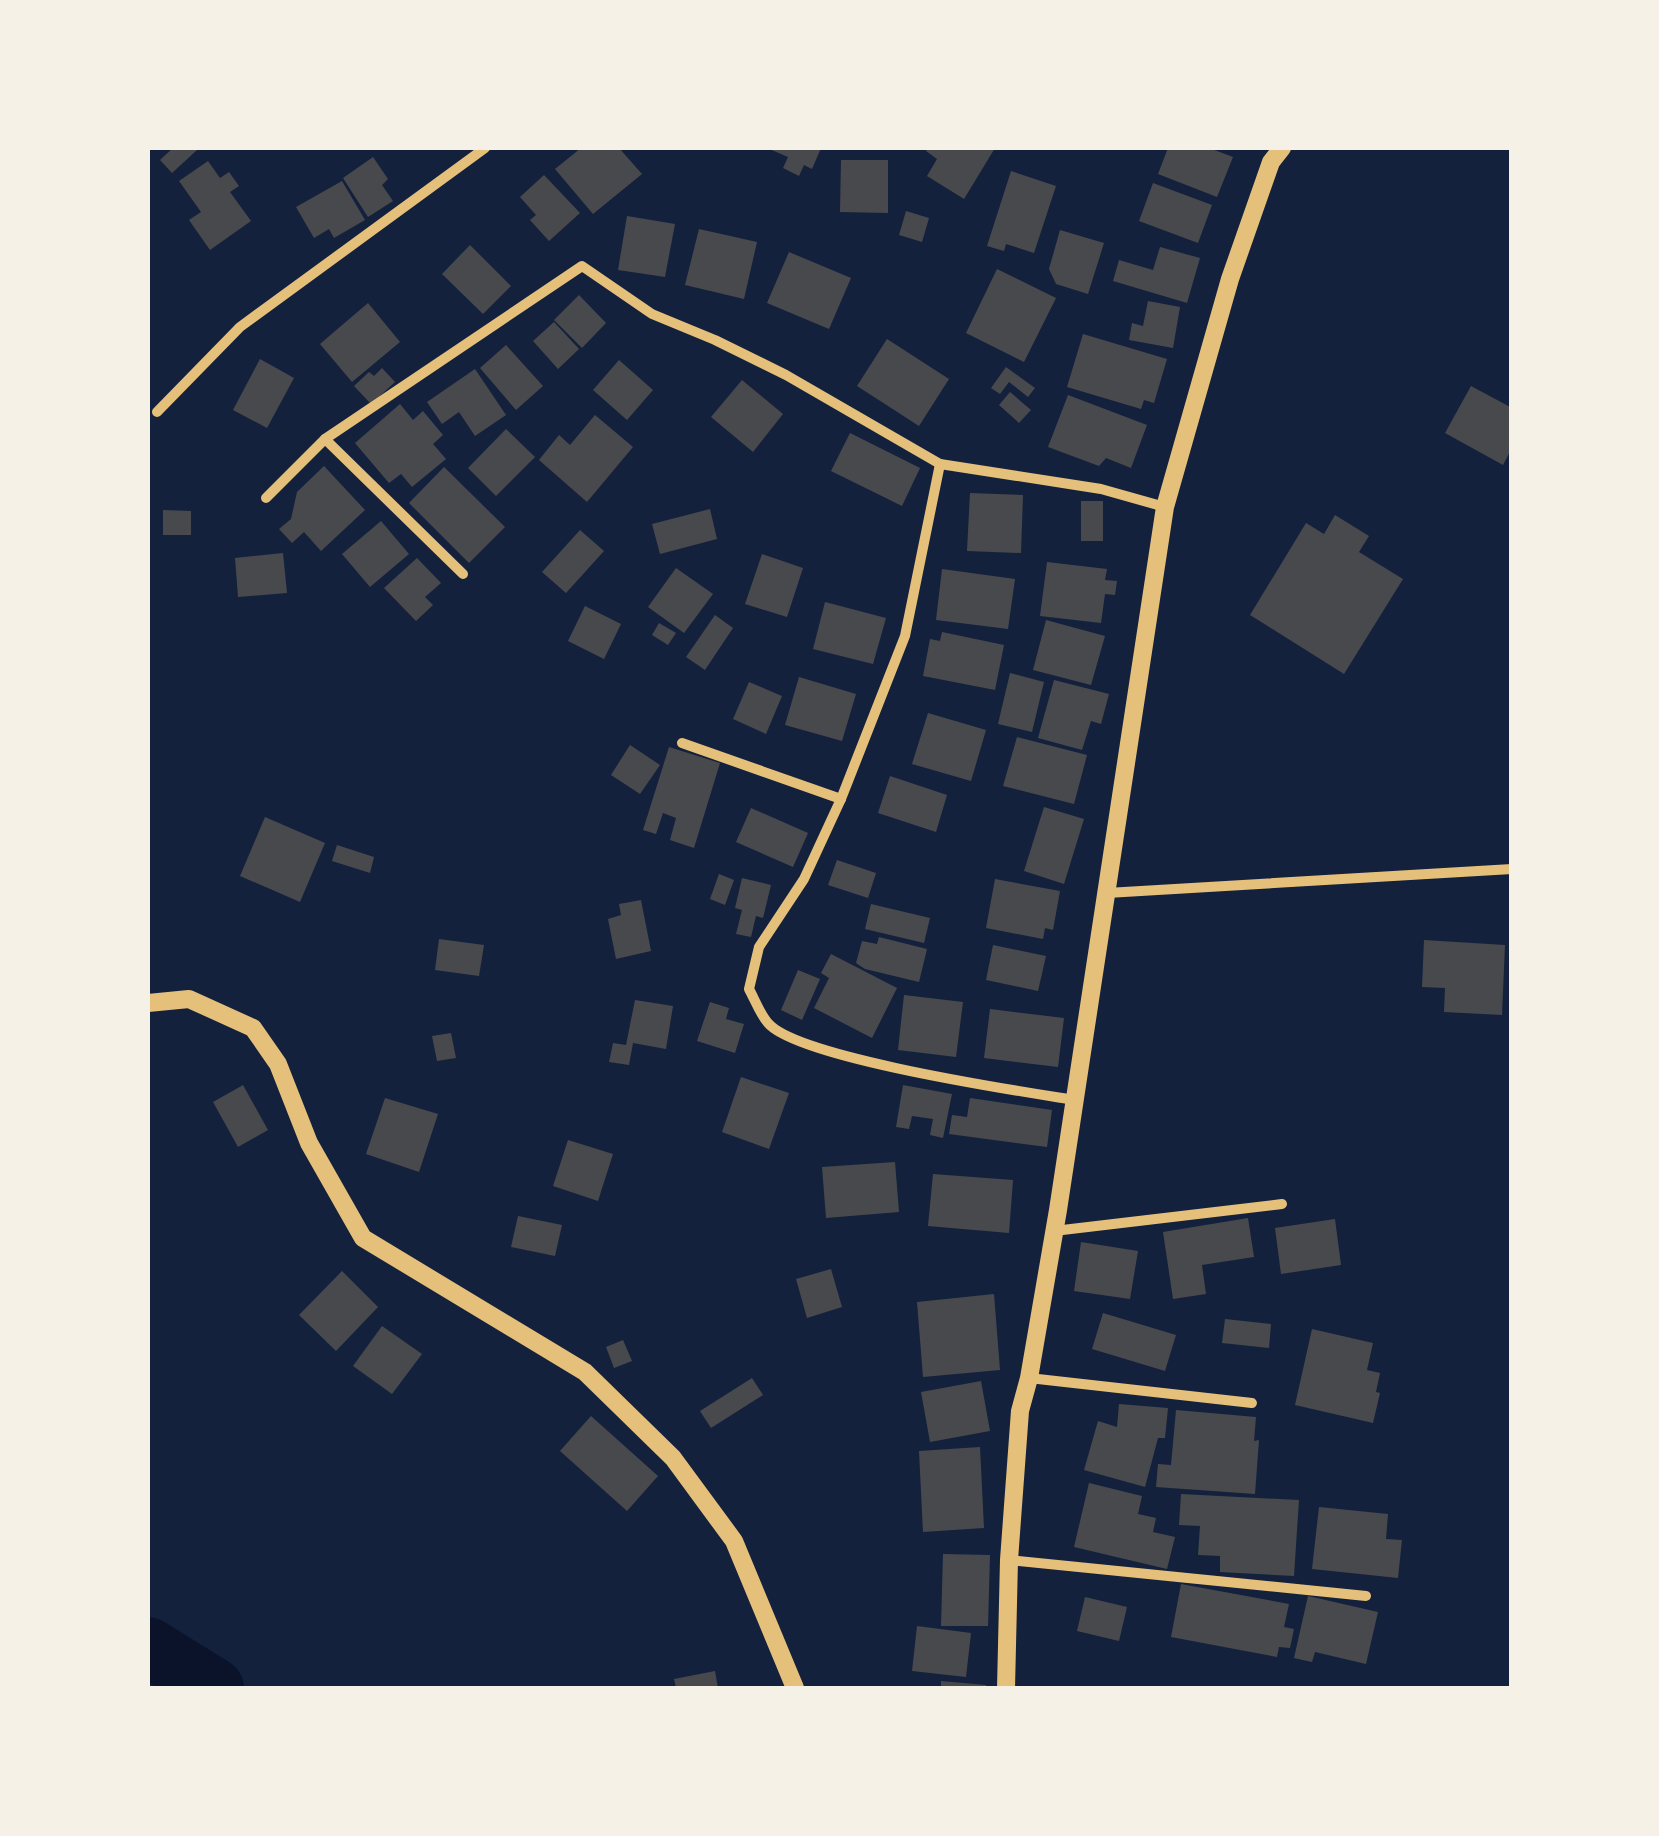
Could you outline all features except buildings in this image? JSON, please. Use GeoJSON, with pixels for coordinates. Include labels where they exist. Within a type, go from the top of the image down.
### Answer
{"type":"FeatureCollection","features":[{"type":"Feature","properties":{"kind":"street"},"geometry":{"type":"LineString","coordinates":[[156,412],[240,327],[486,148]]}},
{"type":"Feature","properties":{"kind":"street"},"geometry":{"type":"LineString","coordinates":[[1006,1688],[1009,1560],[1020,1411],[1054,1231],[1165,508],[1230,278],[1270,162],[1282,148]]}},
{"type":"Feature","properties":{"kind":"street"},"geometry":{"type":"LineString","coordinates":[[266,498],[325,439],[582,266],[652,314],[786,375],[940,464],[1100,489],[1165,508]]}},
{"type":"Feature","properties":{"kind":"street"},"geometry":{"type":"LineString","coordinates":[[325,439],[463,574]]}},
{"type":"Feature","properties":{"kind":"street"},"geometry":{"type":"LineString","coordinates":[[940,464],[905,636],[841,799],[804,880],[759,947],[749,990],[769,1025],[804,1046],[996,1088],[1074,1100]]}},
{"type":"Feature","properties":{"kind":"street"},"geometry":{"type":"LineString","coordinates":[[682,742],[841,799]]}},
{"type":"Feature","properties":{"kind":"street"},"geometry":{"type":"LineString","coordinates":[[1107,893],[1512,869]]}},
{"type":"Feature","properties":{"kind":"street"},"geometry":{"type":"LineString","coordinates":[[148,1004],[190,999],[253,1028],[278,1064],[309,1143],[363,1238],[585,1372],[672,1458],[734,1541],[794,1688]]}},
{"type":"Feature","properties":{"kind":"street"},"geometry":{"type":"LineString","coordinates":[[1054,1231],[1282,1204]]}},
{"type":"Feature","properties":{"kind":"street"},"geometry":{"type":"LineString","coordinates":[[1029,1378],[1252,1404]]}},
{"type":"Feature","properties":{"kind":"street"},"geometry":{"type":"LineString","coordinates":[[1009,1560],[1366,1596]]}},
{"type":"Feature","properties":{"kind":"waterway"},"geometry":{"type":"LineString","coordinates":[[148,1647],[214,1688]]}}]}
